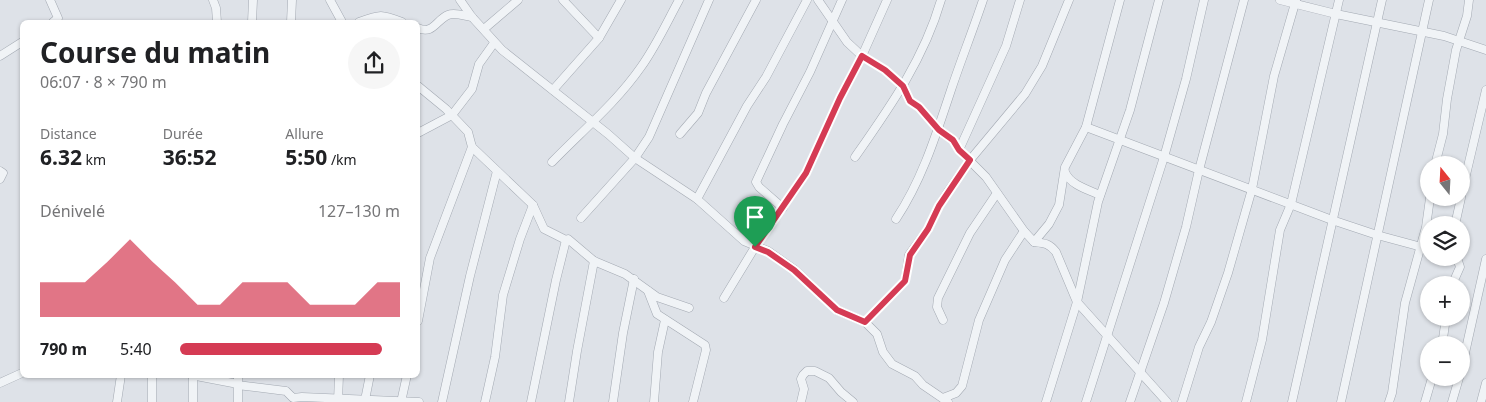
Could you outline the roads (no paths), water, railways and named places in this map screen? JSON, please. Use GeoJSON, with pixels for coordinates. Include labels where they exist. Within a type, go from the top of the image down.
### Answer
{"type":"FeatureCollection","features":[{"type":"Feature","properties":{"kind":"street"},"geometry":{"type":"LineString","coordinates":[[50,0],[58,18],[56,20]]}},
{"type":"Feature","properties":{"kind":"street"},"geometry":{"type":"LineString","coordinates":[[252,0],[252,20]]}},
{"type":"Feature","properties":{"kind":"street"},"geometry":{"type":"LineString","coordinates":[[291,20],[292,0]]}},
{"type":"Feature","properties":{"kind":"street"},"geometry":{"type":"LineString","coordinates":[[330,0],[341,20]]}},
{"type":"Feature","properties":{"kind":"street"},"geometry":{"type":"LineString","coordinates":[[460,0],[494,43],[635,158],[697,199],[744,241],[768,252],[794,270],[837,310],[865,322],[877,334],[882,352],[892,364],[915,376],[923,385],[945,400],[956,393],[962,386],[979,320],[1005,260],[1024,231]]}},
{"type":"Feature","properties":{"kind":"street"},"geometry":{"type":"LineString","coordinates":[[484,29],[518,0]]}},
{"type":"Feature","properties":{"kind":"street"},"geometry":{"type":"LineString","coordinates":[[563,0],[599,38]]}},
{"type":"Feature","properties":{"kind":"street"},"geometry":{"type":"LineString","coordinates":[[570,8],[574,0]]}},
{"type":"Feature","properties":{"kind":"street"},"geometry":{"type":"LineString","coordinates":[[553,90],[599,38],[621,0]]}},
{"type":"Feature","properties":{"kind":"street"},"geometry":{"type":"LineString","coordinates":[[552,162],[591,121],[606,110],[640,68],[679,0]]}},
{"type":"Feature","properties":{"kind":"street"},"geometry":{"type":"LineString","coordinates":[[581,218],[635,158],[649,137],[709,0]]}},
{"type":"Feature","properties":{"kind":"street"},"geometry":{"type":"LineString","coordinates":[[680,134],[698,114],[703,97],[756,0]]}},
{"type":"Feature","properties":{"kind":"street"},"geometry":{"type":"LineString","coordinates":[[697,199],[807,0]]}},
{"type":"Feature","properties":{"kind":"street"},"geometry":{"type":"LineString","coordinates":[[818,0],[847,42],[862,56],[885,70],[903,86],[910,101],[919,107],[939,130],[953,140],[959,150],[986,177],[1024,231],[1034,242],[1046,243],[1051,246],[1056,252],[1077,302],[1167,402]]}},
{"type":"Feature","properties":{"kind":"street"},"geometry":{"type":"LineString","coordinates":[[782,208],[758,187],[756,182],[810,72],[842,0]]}},
{"type":"Feature","properties":{"kind":"street"},"geometry":{"type":"LineString","coordinates":[[724,298],[755,247],[806,173],[887,0]]}},
{"type":"Feature","properties":{"kind":"street"},"geometry":{"type":"LineString","coordinates":[[855,157],[903,86],[921,53],[937,15],[941,0]]}},
{"type":"Feature","properties":{"kind":"street"},"geometry":{"type":"LineString","coordinates":[[896,220],[913,190],[939,130],[951,89],[983,0]]}},
{"type":"Feature","properties":{"kind":"street"},"geometry":{"type":"LineString","coordinates":[[959,150],[1006,46],[1020,0]]}},
{"type":"Feature","properties":{"kind":"street"},"geometry":{"type":"LineString","coordinates":[[865,322],[905,281],[910,255],[928,229],[939,206],[970,160],[1025,94],[1042,66],[1069,0]]}},
{"type":"Feature","properties":{"kind":"street"},"geometry":{"type":"LineString","coordinates":[[1034,242],[1049,224],[1059,205],[1067,163],[1086,127],[1120,0]]}},
{"type":"Feature","properties":{"kind":"street"},"geometry":{"type":"LineString","coordinates":[[1046,402],[1077,302],[1100,195],[1130,110],[1159,0]]}},
{"type":"Feature","properties":{"kind":"street"},"geometry":{"type":"LineString","coordinates":[[1086,402],[1164,157],[1186,79],[1204,0]]}},
{"type":"Feature","properties":{"kind":"street"},"geometry":{"type":"LineString","coordinates":[[1130,402],[1164,303],[1186,227],[1199,170],[1244,0]]}},
{"type":"Feature","properties":{"kind":"street"},"geometry":{"type":"LineString","coordinates":[[1280,0],[1295,1],[1336,14],[1422,31],[1486,50]]}},
{"type":"Feature","properties":{"kind":"street"},"geometry":{"type":"LineString","coordinates":[[1246,402],[1262,340],[1280,230],[1291,204],[1339,0]]}},
{"type":"Feature","properties":{"kind":"street"},"geometry":{"type":"LineString","coordinates":[[1292,402],[1382,0]]}},
{"type":"Feature","properties":{"kind":"street"},"geometry":{"type":"LineString","coordinates":[[1341,402],[1429,0]]}},
{"type":"Feature","properties":{"kind":"street"},"geometry":{"type":"LineString","coordinates":[[1437,156],[1443,134],[1447,99],[1458,41],[1467,16],[1469,0]]}},
{"type":"Feature","properties":{"kind":"street"},"geometry":{"type":"LineString","coordinates":[[214,1],[216,20]]}},
{"type":"Feature","properties":{"kind":"street"},"geometry":{"type":"LineString","coordinates":[[1182,402],[1199,347],[1211,322],[1228,273],[1252,189],[1274,76],[1295,1]]}},
{"type":"Feature","properties":{"kind":"street"},"geometry":{"type":"LineString","coordinates":[[420,28],[430,30],[449,14],[455,13],[472,17]]}},
{"type":"Feature","properties":{"kind":"street"},"geometry":{"type":"LineString","coordinates":[[365,20],[379,15],[397,20]]}},
{"type":"Feature","properties":{"kind":"street"},"geometry":{"type":"LineString","coordinates":[[0,56],[20,43]]}},
{"type":"Feature","properties":{"kind":"street"},"geometry":{"type":"LineString","coordinates":[[420,132],[452,115],[472,89],[479,64],[494,43]]}},
{"type":"Feature","properties":{"kind":"street"},"geometry":{"type":"LineString","coordinates":[[420,88],[452,115],[468,132],[472,147],[533,205],[544,229],[566,240],[568,239],[594,261],[617,269],[634,279],[657,297],[688,308]]}},
{"type":"Feature","properties":{"kind":"street"},"geometry":{"type":"LineString","coordinates":[[1470,158],[1486,90]]}},
{"type":"Feature","properties":{"kind":"street"},"geometry":{"type":"LineString","coordinates":[[1086,127],[1332,220],[1419,247]]}},
{"type":"Feature","properties":{"kind":"street"},"geometry":{"type":"LineString","coordinates":[[420,310],[430,258],[472,147]]}},
{"type":"Feature","properties":{"kind":"street"},"geometry":{"type":"LineString","coordinates":[[0,170],[2,173],[0,178]]}},
{"type":"Feature","properties":{"kind":"street"},"geometry":{"type":"LineString","coordinates":[[442,402],[470,276],[497,171]]}},
{"type":"Feature","properties":{"kind":"street"},"geometry":{"type":"LineString","coordinates":[[1065,172],[1067,177],[1073,182],[1100,195]]}},
{"type":"Feature","properties":{"kind":"street"},"geometry":{"type":"LineString","coordinates":[[943,320],[937,307],[938,298],[970,233],[997,193]]}},
{"type":"Feature","properties":{"kind":"street"},"geometry":{"type":"LineString","coordinates":[[485,402],[503,295],[520,239],[533,205]]}},
{"type":"Feature","properties":{"kind":"street"},"geometry":{"type":"LineString","coordinates":[[1389,402],[1392,393],[1405,303],[1426,227],[1429,206]]}},
{"type":"Feature","properties":{"kind":"street"},"geometry":{"type":"LineString","coordinates":[[531,402],[566,240]]}},
{"type":"Feature","properties":{"kind":"street"},"geometry":{"type":"LineString","coordinates":[[1469,336],[1486,258]]}},
{"type":"Feature","properties":{"kind":"street"},"geometry":{"type":"LineString","coordinates":[[569,402],[576,351],[594,261]]}},
{"type":"Feature","properties":{"kind":"street"},"geometry":{"type":"LineString","coordinates":[[613,402],[623,333],[634,279]]}},
{"type":"Feature","properties":{"kind":"street"},"geometry":{"type":"LineString","coordinates":[[648,291],[657,314],[705,345],[706,350],[693,402]]}},
{"type":"Feature","properties":{"kind":"street"},"geometry":{"type":"LineString","coordinates":[[654,402],[658,352],[665,320]]}},
{"type":"Feature","properties":{"kind":"street"},"geometry":{"type":"LineString","coordinates":[[802,402],[804,389],[802,379],[803,374],[807,371],[815,371],[830,378],[841,392],[853,402]]}},
{"type":"Feature","properties":{"kind":"street"},"geometry":{"type":"LineString","coordinates":[[0,383],[20,374]]}},
{"type":"Feature","properties":{"kind":"street"},"geometry":{"type":"LineString","coordinates":[[118,402],[121,378]]}},
{"type":"Feature","properties":{"kind":"street"},"geometry":{"type":"LineString","coordinates":[[152,378],[152,402]]}},
{"type":"Feature","properties":{"kind":"street"},"geometry":{"type":"LineString","coordinates":[[192,378],[194,402]]}},
{"type":"Feature","properties":{"kind":"street"},"geometry":{"type":"LineString","coordinates":[[206,378],[238,385],[286,391],[294,398],[419,402]]}},
{"type":"Feature","properties":{"kind":"street"},"geometry":{"type":"LineString","coordinates":[[238,378],[238,402]]}},
{"type":"Feature","properties":{"kind":"street"},"geometry":{"type":"LineString","coordinates":[[338,400],[339,378]]}},
{"type":"Feature","properties":{"kind":"street"},"geometry":{"type":"LineString","coordinates":[[365,400],[369,378]]}},
{"type":"Feature","properties":{"kind":"street"},"geometry":{"type":"LineString","coordinates":[[401,401],[406,378]]}},
{"type":"Feature","properties":{"kind":"street"},"geometry":{"type":"LineString","coordinates":[[1481,402],[1486,383]]}},
{"type":"Feature","properties":{"kind":"street"},"geometry":{"type":"LineString","coordinates":[[1425,402],[1430,386]]}},
{"type":"Feature","properties":{"kind":"street"},"geometry":{"type":"LineString","coordinates":[[1452,402],[1457,386]]}}]}
